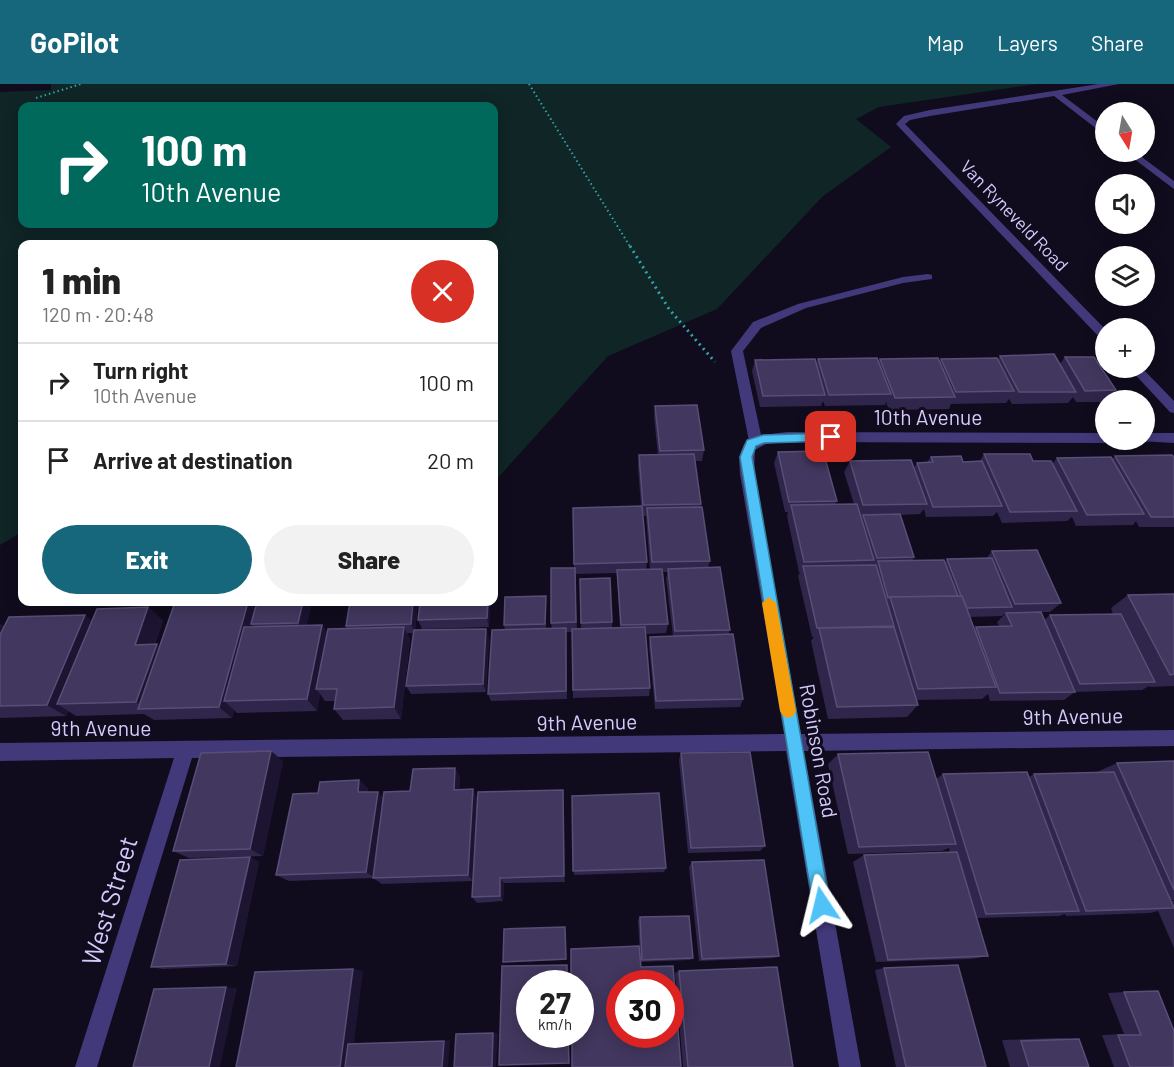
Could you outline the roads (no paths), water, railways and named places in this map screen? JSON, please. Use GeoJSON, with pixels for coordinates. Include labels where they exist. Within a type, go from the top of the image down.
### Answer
{"type":"FeatureCollection","features":[{"type":"Feature","properties":{"kind":"street"},"geometry":{"type":"LineString","coordinates":[[1055,93],[1115,84]]}},
{"type":"Feature","properties":{"kind":"street"},"geometry":{"type":"LineString","coordinates":[[1055,93],[1095,124]]}},
{"type":"Feature","properties":{"kind":"street","name":"Van Ryneveld Road"},"geometry":{"type":"LineString","coordinates":[[1055,93],[930,113],[901,120],[902,126],[1095,326]]}},
{"type":"Feature","properties":{"kind":"street"},"geometry":{"type":"LineString","coordinates":[[1143,162],[1174,186]]}},
{"type":"Feature","properties":{"kind":"street","name":"Robinson Road"},"geometry":{"type":"LineString","coordinates":[[850,1067],[747,474],[746,457],[754,442],[737,351],[757,325],[802,306],[903,280],[928,277]]}},
{"type":"Feature","properties":{"kind":"street"},"geometry":{"type":"LineString","coordinates":[[1145,378],[1174,409]]}},
{"type":"Feature","properties":{"kind":"street","name":"10th Avenue"},"geometry":{"type":"LineString","coordinates":[[754,442],[787,437],[1095,438]]}},
{"type":"Feature","properties":{"kind":"street"},"geometry":{"type":"LineString","coordinates":[[1155,438],[1174,438]]}},
{"type":"Feature","properties":{"kind":"street","name":"9th Avenue"},"geometry":{"type":"LineString","coordinates":[[0,752],[1174,738]]}},
{"type":"Feature","properties":{"kind":"street","name":"West Street"},"geometry":{"type":"LineString","coordinates":[[86,1067],[185,751]]}}]}
